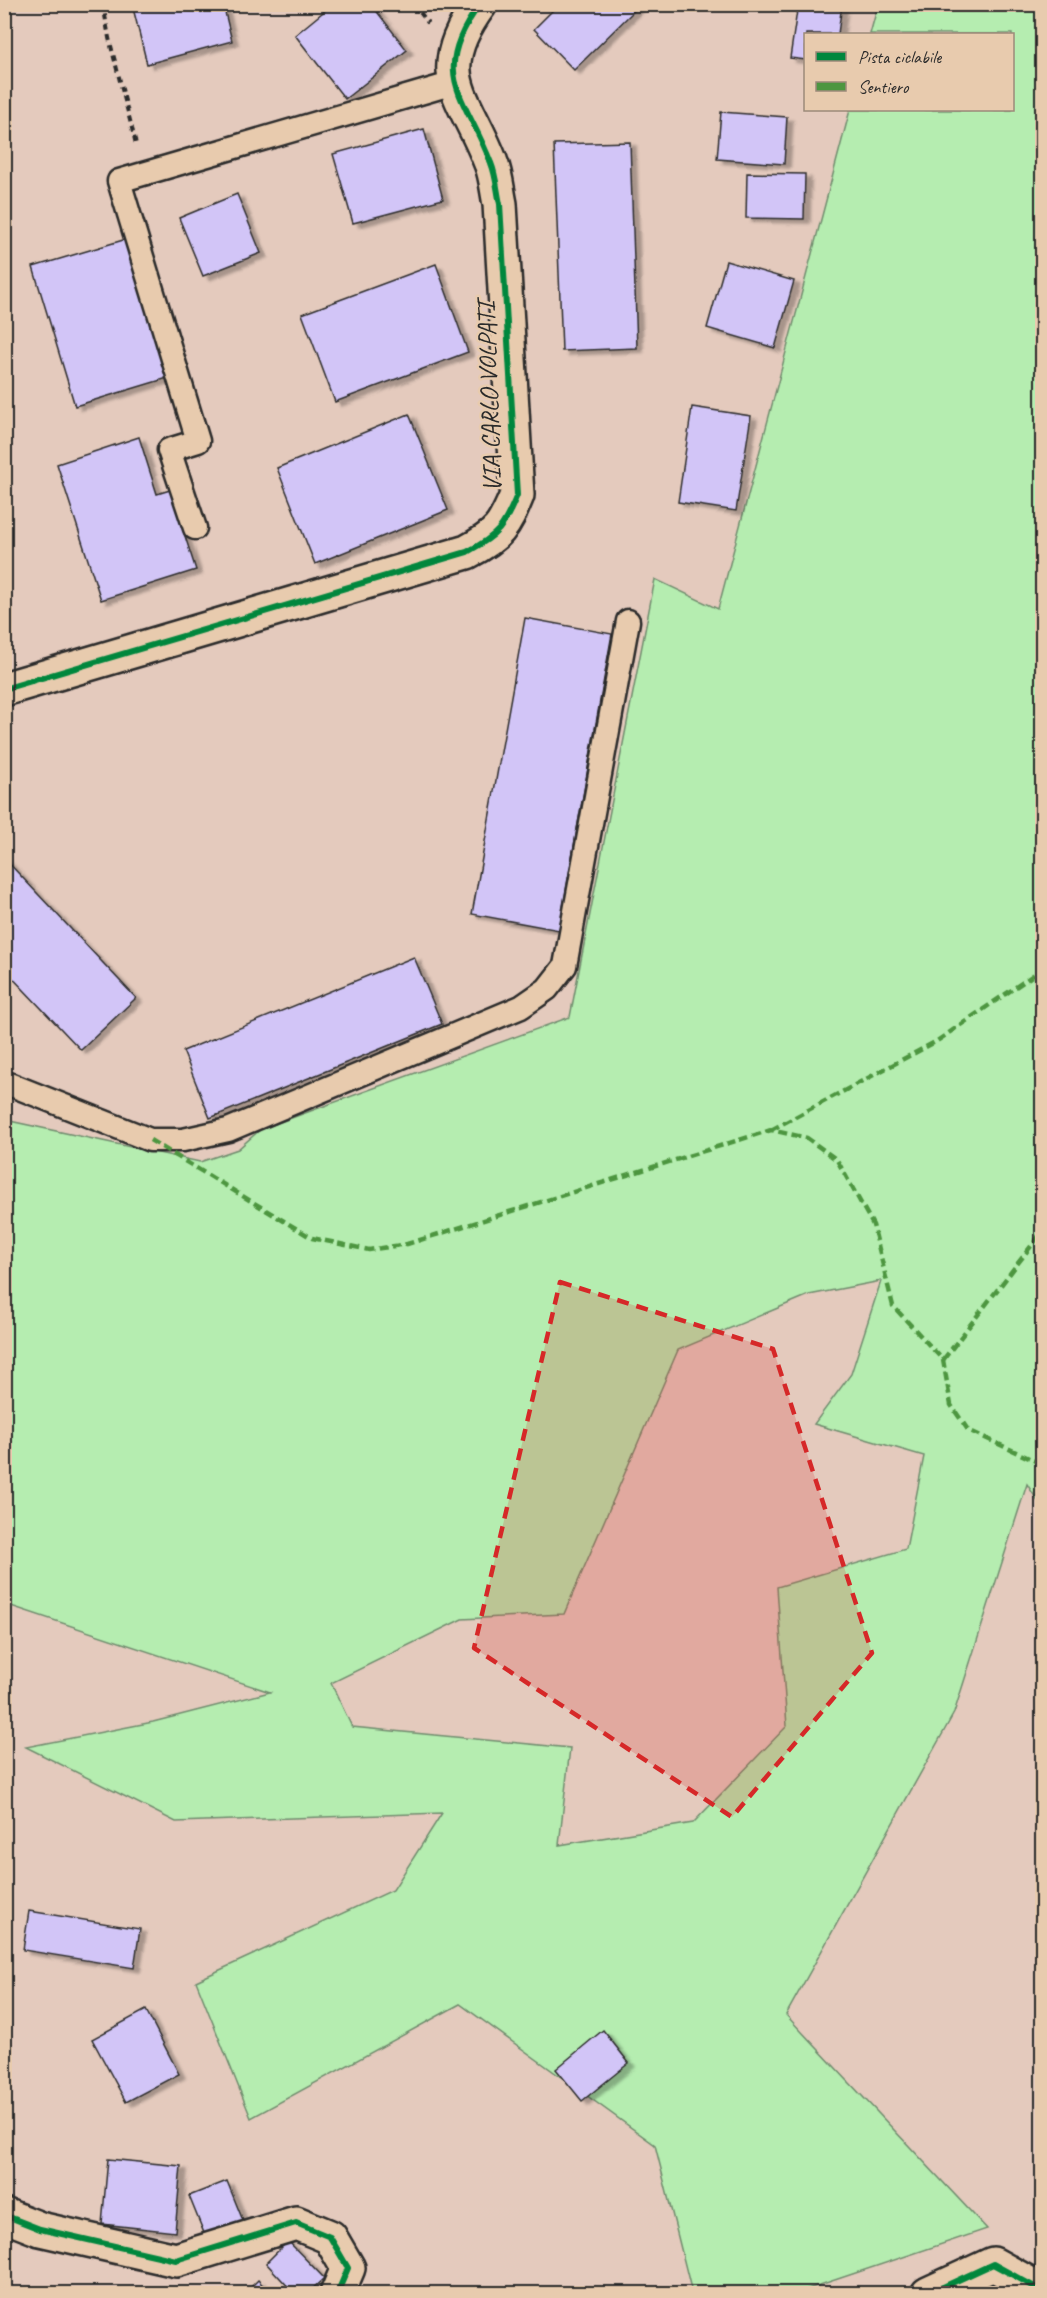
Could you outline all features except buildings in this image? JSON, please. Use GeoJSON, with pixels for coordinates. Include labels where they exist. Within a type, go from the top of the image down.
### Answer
{"type":"FeatureCollection","features":[{"type":"Feature","properties":{"kind":"street","name":"VIA CARLO VOLPATI"},"geometry":{"type":"LineString","coordinates":[[4,689],[467,552],[489,541],[505,524],[517,495],[500,204],[492,165],[454,83],[453,54],[460,34],[480,4]]}},
{"type":"Feature","properties":{"kind":"street"},"geometry":{"type":"LineString","coordinates":[[4,2215],[40,2229],[176,2260],[296,2223],[330,2237],[348,2268],[337,2294]]}},
{"type":"Feature","properties":{"kind":"street"},"geometry":{"type":"LineString","coordinates":[[928,2294],[993,2264],[1042,2291]]}},
{"type":"Feature","properties":{"kind":"lane"},"geometry":{"type":"LineString","coordinates":[[195,528],[169,450],[198,441],[118,181],[454,83]]}},
{"type":"Feature","properties":{"kind":"lane"},"geometry":{"type":"LineString","coordinates":[[4,1082],[150,1140],[183,1140],[228,1130],[521,1007],[547,989],[565,966],[628,621]]}},
{"type":"Feature","properties":{"kind":"path"},"geometry":{"type":"LineString","coordinates":[[103,4],[109,38],[143,174]]}},
{"type":"Feature","properties":{"kind":"highlighted area"},"geometry":{"type":"Polygon","coordinates":[[[560,1282],[773,1349],[872,1653],[732,1817],[474,1648],[560,1282]]]}},
{"type":"Feature","properties":{"kind":"green space"},"geometry":{"type":"Polygon","coordinates":[[[878,5],[1042,5],[1042,1508],[1027,1484],[954,1713],[786,2015],[987,2229],[796,2293],[692,2293],[655,2145],[460,2004],[251,2118],[196,1981],[393,1890],[442,1813],[176,1822],[26,1747],[153,1722],[270,1692],[5,1604],[5,1120],[200,1162],[238,1149],[261,1129],[570,1017],[655,579],[718,609],[850,111],[1014,111],[1014,33],[870,33],[878,5]],[[881,1281],[809,1295],[678,1350],[564,1614],[462,1619],[331,1683],[352,1727],[570,1748],[559,1845],[693,1823],[787,1726],[777,1587],[906,1549],[924,1456],[814,1424],[851,1374],[881,1281]]]}},
{"type":"Feature","properties":{"kind":"marked path"},"geometry":{"type":"LineString","coordinates":[[771,1130],[937,1041],[1042,969]]}},
{"type":"Feature","properties":{"kind":"marked path"},"geometry":{"type":"LineString","coordinates":[[150,1140],[312,1238],[369,1250],[407,1244],[771,1130],[807,1138],[837,1160],[873,1225],[893,1306],[943,1360],[951,1405],[968,1430],[1042,1464]]}},
{"type":"Feature","properties":{"kind":"marked path"},"geometry":{"type":"LineString","coordinates":[[943,1360],[1042,1232]]}},
{"type":"Feature","properties":{"kind":"cycle path"},"geometry":{"type":"LineString","coordinates":[[4,689],[467,552],[493,535],[504,523],[517,495],[500,204],[493,168],[462,102],[456,85],[454,68],[456,49],[464,28],[480,4]]}},
{"type":"Feature","properties":{"kind":"cycle path"},"geometry":{"type":"LineString","coordinates":[[4,2215],[40,2229],[176,2260],[296,2223],[330,2237],[348,2268],[337,2294]]}},
{"type":"Feature","properties":{"kind":"cycle path"},"geometry":{"type":"LineString","coordinates":[[928,2294],[993,2264],[1042,2291]]}}]}
